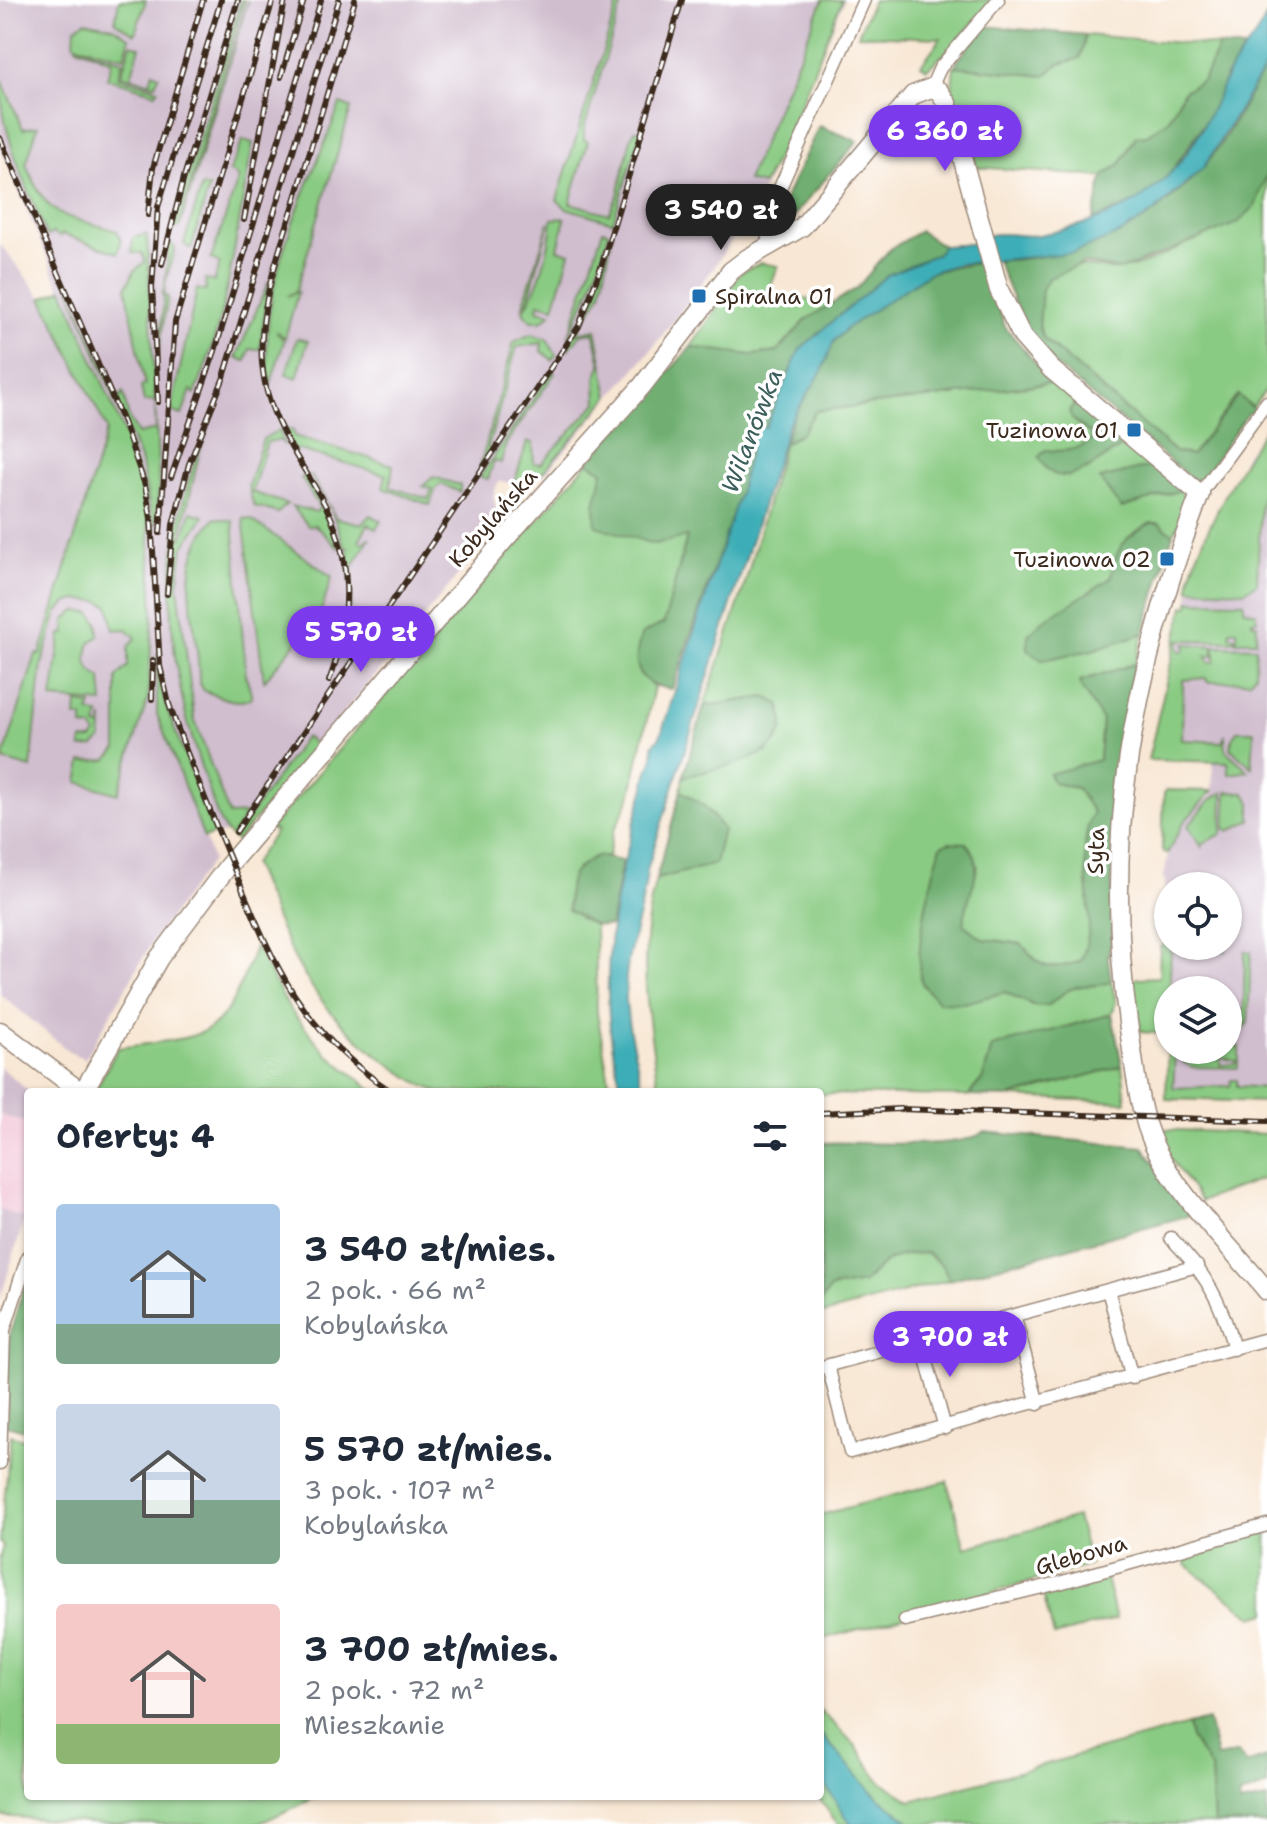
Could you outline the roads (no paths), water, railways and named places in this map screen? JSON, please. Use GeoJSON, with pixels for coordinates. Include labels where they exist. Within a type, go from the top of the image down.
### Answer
{"type":"FeatureCollection","features":[{"type":"Feature","properties":{"kind":"street"},"geometry":{"type":"LineString","coordinates":[[771,246],[766,223],[864,0]]}},
{"type":"Feature","properties":{"kind":"street"},"geometry":{"type":"LineString","coordinates":[[998,0],[940,68],[931,88],[942,94],[947,103],[1009,313],[1036,354],[1200,494]]}},
{"type":"Feature","properties":{"kind":"street","name":"Kobylańska"},"geometry":{"type":"LineString","coordinates":[[84,1088],[159,958],[228,866],[506,538],[642,386],[731,271],[802,227],[913,95],[931,88]]}},
{"type":"Feature","properties":{"kind":"street","name":"Syta"},"geometry":{"type":"LineString","coordinates":[[1267,402],[1200,494],[1164,594],[1127,753],[1121,804],[1118,953],[1141,1100],[1154,1145],[1170,1171],[1267,1291]]}},
{"type":"Feature","properties":{"kind":"street"},"geometry":{"type":"LineString","coordinates":[[0,1031],[77,1088]]}},
{"type":"Feature","properties":{"kind":"street"},"geometry":{"type":"LineString","coordinates":[[1171,1238],[1197,1266],[1219,1299],[1234,1349]]}},
{"type":"Feature","properties":{"kind":"street"},"geometry":{"type":"LineString","coordinates":[[1197,1266],[824,1367],[850,1452],[1038,1404],[1267,1339]]}},
{"type":"Feature","properties":{"kind":"street"},"geometry":{"type":"LineString","coordinates":[[0,1463],[4,1330],[24,1268]]}},
{"type":"Feature","properties":{"kind":"street"},"geometry":{"type":"LineString","coordinates":[[1108,1290],[1132,1378]]}},
{"type":"Feature","properties":{"kind":"street"},"geometry":{"type":"LineString","coordinates":[[1014,1315],[1038,1404]]}},
{"type":"Feature","properties":{"kind":"street"},"geometry":{"type":"LineString","coordinates":[[921,1340],[945,1428]]}},
{"type":"Feature","properties":{"kind":"street","name":"Glebowa"},"geometry":{"type":"LineString","coordinates":[[905,1620],[1059,1583],[1267,1525]]}},
{"type":"Feature","properties":{"kind":"water"},"geometry":{"type":"Polygon","coordinates":[[[1267,14],[1267,64],[1204,167],[1154,212],[1121,233],[1073,253],[960,264],[931,272],[847,328],[834,341],[822,371],[788,425],[647,870],[626,978],[629,1028],[643,1088],[622,1088],[609,1016],[610,940],[616,901],[653,757],[653,745],[660,737],[740,491],[754,424],[765,428],[800,349],[887,275],[937,254],[943,246],[974,243],[996,234],[1039,235],[1107,216],[1134,203],[1156,186],[1176,167],[1194,143],[1230,71],[1267,14]]]}},
{"type":"Feature","properties":{"kind":"water"},"geometry":{"type":"Polygon","coordinates":[[[824,1738],[871,1791],[912,1824],[851,1824],[824,1784],[824,1738]]]}},
{"type":"Feature","properties":{"kind":"railway"},"geometry":{"type":"LineString","coordinates":[[148,215],[153,168],[203,0]]}},
{"type":"Feature","properties":{"kind":"railway"},"geometry":{"type":"LineString","coordinates":[[158,402],[152,287],[158,207],[221,0]]}},
{"type":"Feature","properties":{"kind":"railway"},"geometry":{"type":"LineString","coordinates":[[162,264],[184,177],[238,0]]}},
{"type":"Feature","properties":{"kind":"railway"},"geometry":{"type":"LineString","coordinates":[[160,533],[175,322],[273,0]]}},
{"type":"Feature","properties":{"kind":"railway"},"geometry":{"type":"LineString","coordinates":[[244,220],[285,0]]}},
{"type":"Feature","properties":{"kind":"railway"},"geometry":{"type":"LineString","coordinates":[[281,77],[304,0]]}},
{"type":"Feature","properties":{"kind":"railway"},"geometry":{"type":"LineString","coordinates":[[171,477],[215,351],[321,0]]}},
{"type":"Feature","properties":{"kind":"railway"},"geometry":{"type":"LineString","coordinates":[[167,594],[173,525],[189,464],[224,377],[339,0]]}},
{"type":"Feature","properties":{"kind":"railway"},"geometry":{"type":"LineString","coordinates":[[329,681],[346,610],[344,562],[330,516],[275,416],[265,382],[262,341],[272,276],[355,0]]}},
{"type":"Feature","properties":{"kind":"railway"},"geometry":{"type":"LineString","coordinates":[[236,832],[579,326],[601,267],[682,0]]}},
{"type":"Feature","properties":{"kind":"railway"},"geometry":{"type":"LineString","coordinates":[[0,138],[123,422],[145,485],[151,518],[160,666],[169,704],[212,815],[257,924],[289,986],[331,1042],[387,1088]]}},
{"type":"Feature","properties":{"kind":"railway"},"geometry":{"type":"LineString","coordinates":[[152,699],[153,661]]}},
{"type":"Feature","properties":{"kind":"railway"},"geometry":{"type":"LineString","coordinates":[[824,1113],[900,1109],[1267,1121]]}},
{"type":"Feature","properties":{"kind":"place","name":"Spiralna 01"},"geometry":{"type":"Point","coordinates":[699,296]}},
{"type":"Feature","properties":{"kind":"place","name":"Tuzinowa 01"},"geometry":{"type":"Point","coordinates":[1134,430]}},
{"type":"Feature","properties":{"kind":"place","name":"Tuzinowa 02"},"geometry":{"type":"Point","coordinates":[1167,559]}},
{"type":"Feature","properties":{"kind":"water label","name":"Wilanówka"},"geometry":{"type":"Point","coordinates":[752,431]}}]}
